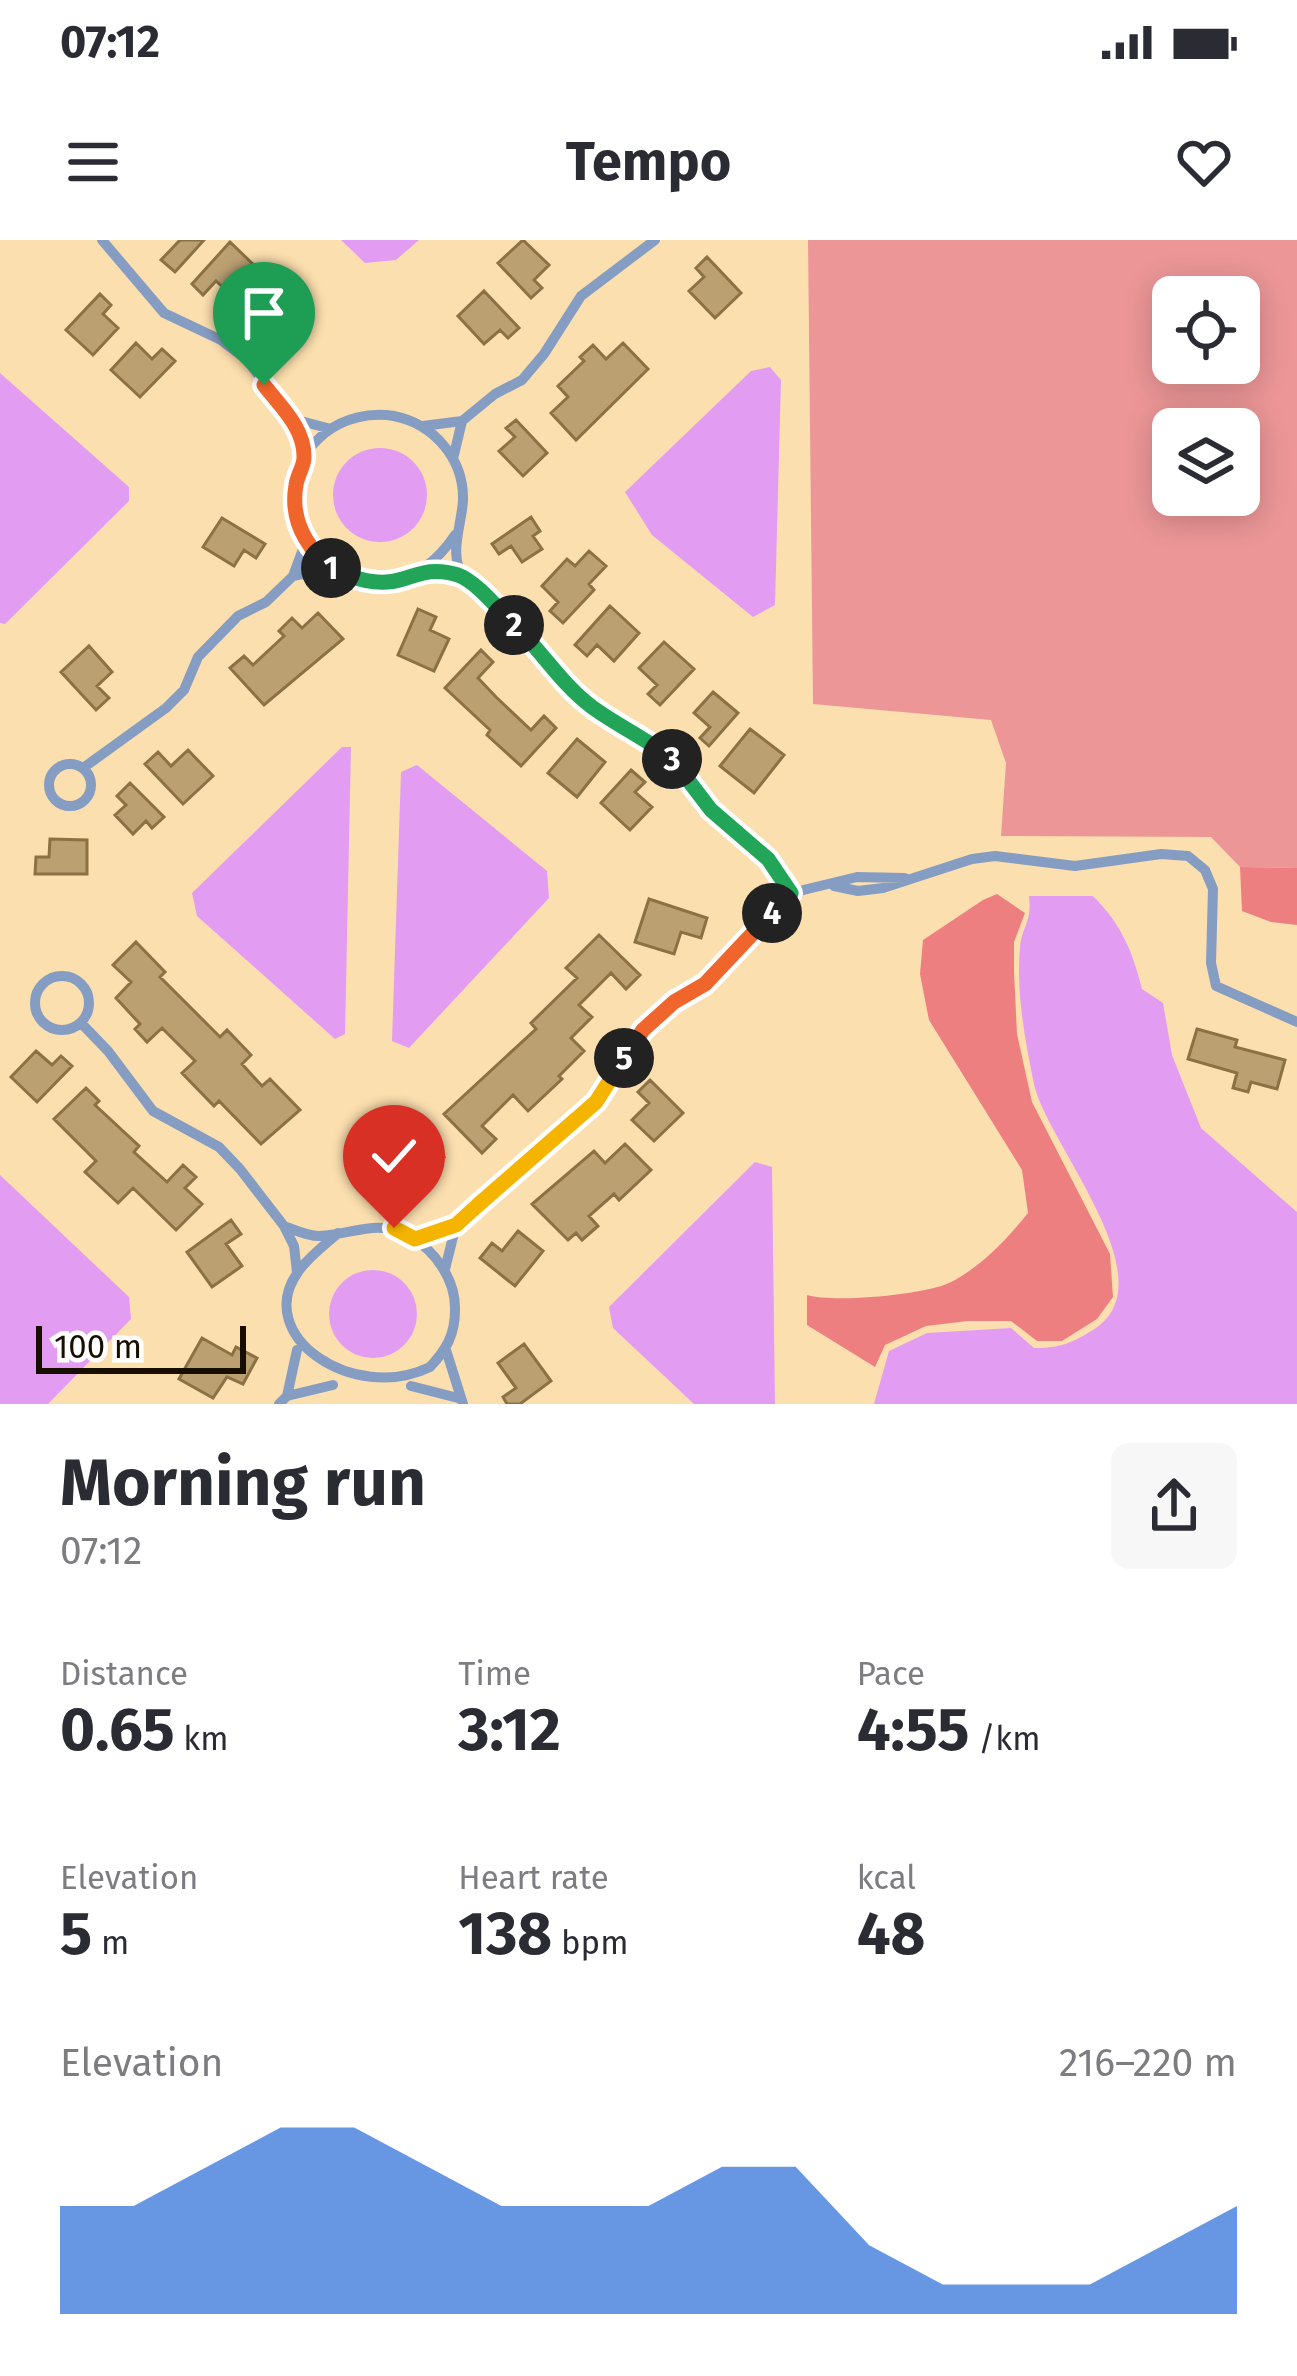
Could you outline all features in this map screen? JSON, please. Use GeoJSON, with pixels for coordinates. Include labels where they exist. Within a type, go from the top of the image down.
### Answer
{"type":"FeatureCollection","features":[{"type":"Feature","properties":{"kind":"street"},"geometry":{"type":"LineString","coordinates":[[103,240],[164,313],[221,340],[246,359],[293,419],[304,459]]}},
{"type":"Feature","properties":{"kind":"street"},"geometry":{"type":"LineString","coordinates":[[422,426],[462,422],[495,394],[521,380],[544,354],[581,296],[655,240]]}},
{"type":"Feature","properties":{"kind":"street"},"geometry":{"type":"LineString","coordinates":[[455,535],[424,569],[402,579],[377,583],[330,568],[306,542],[294,500],[304,459],[331,429],[355,418],[381,414],[422,426],[453,459],[463,504],[455,535],[462,576]]}},
{"type":"Feature","properties":{"kind":"street"},"geometry":{"type":"LineString","coordinates":[[293,419],[331,429]]}},
{"type":"Feature","properties":{"kind":"street"},"geometry":{"type":"LineString","coordinates":[[453,459],[462,422]]}},
{"type":"Feature","properties":{"kind":"street"},"geometry":{"type":"LineString","coordinates":[[83,768],[184,690],[199,657],[217,634],[266,602],[293,576],[306,542]]}},
{"type":"Feature","properties":{"kind":"street"},"geometry":{"type":"LineString","coordinates":[[293,576],[330,568]]}},
{"type":"Feature","properties":{"kind":"street"},"geometry":{"type":"LineString","coordinates":[[424,569],[462,576],[593,708],[672,759],[711,810],[768,859],[791,893]]}},
{"type":"Feature","properties":{"kind":"street"},"geometry":{"type":"LineString","coordinates":[[415,1239],[456,1225],[596,1102],[643,1030],[674,1002],[705,984],[791,893],[835,886],[858,891],[995,856],[1075,866],[1161,854],[1188,856],[1204,870],[1213,889],[1211,963],[1216,986],[1297,1022]]}},
{"type":"Feature","properties":{"kind":"street"},"geometry":{"type":"LineString","coordinates":[[68,976],[85,988],[90,1006],[81,1023],[58,1030],[41,1021],[35,997],[45,981],[68,976]]}},
{"type":"Feature","properties":{"kind":"street"},"geometry":{"type":"LineString","coordinates":[[81,1023],[153,1111],[220,1147],[284,1226],[294,1246],[297,1272]]}},
{"type":"Feature","properties":{"kind":"street"},"geometry":{"type":"LineString","coordinates":[[445,1269],[456,1225]]}},
{"type":"Feature","properties":{"kind":"street"},"geometry":{"type":"LineString","coordinates":[[284,1226],[314,1237],[367,1226],[394,1228],[415,1239],[445,1269],[456,1306],[446,1350],[460,1401]]}},
{"type":"Feature","properties":{"kind":"street"},"geometry":{"type":"LineString","coordinates":[[298,1350],[283,1400],[339,1388],[298,1350],[287,1326],[287,1297],[297,1272],[338,1233]]}},
{"type":"Feature","properties":{"kind":"street"},"geometry":{"type":"LineString","coordinates":[[395,1392],[412,1386],[446,1350]]}},
{"type":"Feature","properties":{"kind":"street"},"geometry":{"type":"LineString","coordinates":[[412,1386],[460,1401]]}},
{"type":"Feature","properties":{"kind":"shaded area"},"geometry":{"type":"Polygon","coordinates":[[[341,240],[419,240],[396,260],[365,263],[341,240]]]}},
{"type":"Feature","properties":{"kind":"shaded area"},"geometry":{"type":"Polygon","coordinates":[[[808,240],[1297,240],[1297,868],[1240,867],[1211,837],[1001,836],[1006,763],[991,720],[813,704],[808,240]]]}},
{"type":"Feature","properties":{"kind":"shaded area"},"geometry":{"type":"Polygon","coordinates":[[[770,367],[781,380],[775,605],[753,617],[652,535],[625,492],[751,371],[770,367]]]}},
{"type":"Feature","properties":{"kind":"shaded area"},"geometry":{"type":"Polygon","coordinates":[[[0,373],[129,487],[129,501],[5,624],[0,623],[0,373]]]}},
{"type":"Feature","properties":{"kind":"shaded area"},"geometry":{"type":"Polygon","coordinates":[[[380,448],[413,462],[427,495],[413,528],[380,542],[347,528],[333,495],[347,462],[380,448]]]}},
{"type":"Feature","properties":{"kind":"shaded area"},"geometry":{"type":"Polygon","coordinates":[[[342,747],[351,747],[345,1034],[335,1039],[197,916],[192,893],[342,747]]]}},
{"type":"Feature","properties":{"kind":"shaded area"},"geometry":{"type":"Polygon","coordinates":[[[417,765],[547,871],[549,898],[409,1048],[392,1041],[401,772],[417,765]]]}},
{"type":"Feature","properties":{"kind":"shaded area"},"geometry":{"type":"Polygon","coordinates":[[[1240,867],[1297,868],[1297,925],[1242,911],[1240,867]]]}},
{"type":"Feature","properties":{"kind":"shaded area"},"geometry":{"type":"Polygon","coordinates":[[[997,894],[1025,913],[1014,942],[1014,972],[1017,1034],[1032,1102],[1110,1254],[1113,1297],[1097,1319],[1062,1341],[1037,1341],[1011,1321],[926,1326],[885,1345],[875,1367],[807,1325],[807,1295],[878,1296],[949,1283],[992,1253],[1028,1213],[1022,1170],[929,1020],[920,974],[923,940],[997,894]]]}},
{"type":"Feature","properties":{"kind":"shaded area"},"geometry":{"type":"Polygon","coordinates":[[[1029,896],[1093,896],[1103,906],[1124,938],[1142,989],[1163,1003],[1172,1055],[1201,1128],[1297,1212],[1297,1404],[874,1404],[889,1351],[927,1333],[1011,1328],[1034,1348],[1051,1347],[1093,1330],[1113,1308],[1119,1280],[1112,1247],[1034,1084],[1019,982],[1029,896]]]}},
{"type":"Feature","properties":{"kind":"shaded area"},"geometry":{"type":"Polygon","coordinates":[[[755,1162],[772,1167],[775,1404],[694,1404],[613,1328],[609,1307],[755,1162]]]}},
{"type":"Feature","properties":{"kind":"shaded area"},"geometry":{"type":"Polygon","coordinates":[[[0,1175],[129,1297],[131,1319],[48,1404],[0,1404],[0,1175]]]}},
{"type":"Feature","properties":{"kind":"shaded area"},"geometry":{"type":"Polygon","coordinates":[[[373,1270],[390,1273],[404,1283],[414,1297],[414,1331],[404,1345],[390,1355],[373,1358],[356,1355],[342,1345],[332,1331],[329,1314],[332,1297],[342,1283],[356,1273],[373,1270]]]}},
{"type":"Feature","properties":{"kind":"building"},"geometry":{"type":"Polygon","coordinates":[[[180,240],[204,240],[175,272],[161,260],[180,240]]]}},
{"type":"Feature","properties":{"kind":"building"},"geometry":{"type":"Polygon","coordinates":[[[523,240],[549,265],[534,280],[542,288],[531,298],[498,263],[523,240]]]}},
{"type":"Feature","properties":{"kind":"building"},"geometry":{"type":"Polygon","coordinates":[[[230,242],[259,270],[233,297],[216,281],[203,295],[192,284],[230,242]]]}},
{"type":"Feature","properties":{"kind":"building"},"geometry":{"type":"Polygon","coordinates":[[[707,257],[741,293],[715,318],[689,291],[704,277],[696,268],[707,257]]]}},
{"type":"Feature","properties":{"kind":"building"},"geometry":{"type":"Polygon","coordinates":[[[287,277],[304,292],[297,299],[309,309],[290,331],[280,322],[269,334],[251,317],[287,277]]]}},
{"type":"Feature","properties":{"kind":"building"},"geometry":{"type":"Polygon","coordinates":[[[484,291],[519,328],[508,338],[500,330],[484,344],[458,316],[484,291]]]}},
{"type":"Feature","properties":{"kind":"building"},"geometry":{"type":"Polygon","coordinates":[[[100,294],[111,305],[103,314],[118,328],[93,355],[66,330],[100,294]]]}},
{"type":"Feature","properties":{"kind":"building"},"geometry":{"type":"Polygon","coordinates":[[[136,343],[152,359],[162,349],[175,361],[140,397],[111,370],[136,343]]]}},
{"type":"Feature","properties":{"kind":"building"},"geometry":{"type":"Polygon","coordinates":[[[623,343],[648,369],[576,440],[551,413],[568,397],[558,386],[593,345],[606,359],[623,343]]]}},
{"type":"Feature","properties":{"kind":"building"},"geometry":{"type":"Polygon","coordinates":[[[516,420],[547,453],[523,476],[499,451],[515,437],[506,428],[516,420]]]}},
{"type":"Feature","properties":{"kind":"building"},"geometry":{"type":"Polygon","coordinates":[[[531,517],[540,531],[533,536],[542,549],[522,562],[511,546],[499,554],[492,544],[531,517]]]}},
{"type":"Feature","properties":{"kind":"building"},"geometry":{"type":"Polygon","coordinates":[[[222,518],[265,544],[256,558],[244,550],[234,566],[203,547],[222,518]]]}},
{"type":"Feature","properties":{"kind":"building"},"geometry":{"type":"Polygon","coordinates":[[[589,551],[606,566],[589,584],[594,590],[563,623],[550,611],[558,602],[542,586],[567,559],[575,566],[589,551]]]}},
{"type":"Feature","properties":{"kind":"building"},"geometry":{"type":"Polygon","coordinates":[[[610,606],[639,633],[614,661],[597,645],[587,656],[575,645],[610,606]]]}},
{"type":"Feature","properties":{"kind":"building"},"geometry":{"type":"Polygon","coordinates":[[[418,609],[436,617],[430,630],[449,639],[434,671],[398,655],[418,609]]]}},
{"type":"Feature","properties":{"kind":"building"},"geometry":{"type":"Polygon","coordinates":[[[318,613],[343,639],[264,705],[230,668],[244,656],[253,665],[284,636],[279,631],[292,618],[302,628],[318,613]]]}},
{"type":"Feature","properties":{"kind":"building"},"geometry":{"type":"Polygon","coordinates":[[[664,642],[694,669],[660,705],[648,694],[657,685],[639,668],[664,642]]]}},
{"type":"Feature","properties":{"kind":"building"},"geometry":{"type":"Polygon","coordinates":[[[89,646],[112,672],[97,686],[109,698],[96,710],[61,672],[89,646]]]}},
{"type":"Feature","properties":{"kind":"building"},"geometry":{"type":"Polygon","coordinates":[[[481,650],[493,662],[478,678],[496,697],[531,730],[544,716],[556,728],[521,766],[445,688],[481,650]]]}},
{"type":"Feature","properties":{"kind":"building"},"geometry":{"type":"Polygon","coordinates":[[[713,692],[738,713],[709,746],[700,738],[710,727],[694,713],[713,692]]]}},
{"type":"Feature","properties":{"kind":"building"},"geometry":{"type":"Polygon","coordinates":[[[750,729],[784,755],[754,793],[720,766],[750,729]]]}},
{"type":"Feature","properties":{"kind":"building"},"geometry":{"type":"Polygon","coordinates":[[[577,739],[605,762],[577,797],[548,773],[577,739]]]}},
{"type":"Feature","properties":{"kind":"building"},"geometry":{"type":"Polygon","coordinates":[[[188,750],[213,776],[183,804],[145,764],[158,752],[171,766],[188,750]]]}},
{"type":"Feature","properties":{"kind":"building"},"geometry":{"type":"Polygon","coordinates":[[[631,770],[645,782],[635,792],[652,807],[630,830],[601,803],[631,770]]]}},
{"type":"Feature","properties":{"kind":"building"},"geometry":{"type":"Polygon","coordinates":[[[130,783],[164,817],[152,828],[146,821],[133,834],[115,815],[126,805],[117,796],[130,783]]]}},
{"type":"Feature","properties":{"kind":"building"},"geometry":{"type":"Polygon","coordinates":[[[50,839],[87,840],[87,874],[35,874],[36,857],[49,857],[50,839]]]}},
{"type":"Feature","properties":{"kind":"building"},"geometry":{"type":"Polygon","coordinates":[[[649,899],[707,918],[701,938],[681,932],[674,954],[635,942],[649,899]]]}},
{"type":"Feature","properties":{"kind":"building"},"geometry":{"type":"Polygon","coordinates":[[[599,935],[640,975],[626,989],[611,973],[579,1005],[592,1017],[571,1038],[584,1051],[528,1111],[513,1095],[482,1126],[496,1139],[482,1153],[444,1114],[536,1029],[531,1023],[577,978],[566,968],[599,935]]]}},
{"type":"Feature","properties":{"kind":"building"},"geometry":{"type":"Polygon","coordinates":[[[136,942],[165,972],[160,977],[220,1037],[227,1030],[251,1055],[242,1064],[262,1086],[270,1079],[300,1110],[261,1144],[219,1101],[214,1106],[182,1073],[195,1061],[162,1028],[147,1042],[135,1029],[140,1024],[116,998],[131,982],[113,965],[136,942]]]}},
{"type":"Feature","properties":{"kind":"building"},"geometry":{"type":"Polygon","coordinates":[[[1197,1029],[1237,1040],[1235,1047],[1285,1060],[1277,1089],[1251,1082],[1248,1092],[1233,1088],[1237,1073],[1188,1059],[1197,1029]]]}},
{"type":"Feature","properties":{"kind":"building"},"geometry":{"type":"Polygon","coordinates":[[[36,1051],[52,1065],[61,1056],[72,1066],[37,1102],[11,1077],[36,1051]]]}},
{"type":"Feature","properties":{"kind":"building"},"geometry":{"type":"Polygon","coordinates":[[[650,1080],[683,1113],[654,1141],[632,1120],[649,1103],[638,1092],[650,1080]]]}},
{"type":"Feature","properties":{"kind":"building"},"geometry":{"type":"Polygon","coordinates":[[[86,1088],[99,1101],[95,1105],[139,1146],[134,1152],[167,1182],[183,1165],[196,1177],[185,1188],[202,1204],[176,1230],[133,1188],[118,1203],[85,1172],[96,1161],[54,1119],[86,1088]]]}},
{"type":"Feature","properties":{"kind":"building"},"geometry":{"type":"Polygon","coordinates":[[[430,1126],[444,1157],[418,1168],[428,1189],[410,1196],[388,1143],[430,1126]]]}},
{"type":"Feature","properties":{"kind":"building"},"geometry":{"type":"Polygon","coordinates":[[[625,1144],[651,1170],[619,1200],[614,1194],[589,1216],[598,1226],[582,1240],[576,1233],[568,1240],[532,1204],[594,1151],[605,1163],[625,1144]]]}},
{"type":"Feature","properties":{"kind":"building"},"geometry":{"type":"Polygon","coordinates":[[[231,1220],[241,1234],[226,1244],[242,1266],[212,1287],[187,1252],[231,1220]]]}},
{"type":"Feature","properties":{"kind":"building"},"geometry":{"type":"Polygon","coordinates":[[[518,1231],[543,1251],[515,1286],[480,1258],[492,1243],[502,1251],[518,1231]]]}},
{"type":"Feature","properties":{"kind":"building"},"geometry":{"type":"Polygon","coordinates":[[[202,1338],[232,1355],[236,1347],[257,1358],[243,1384],[227,1377],[213,1398],[179,1379],[202,1338]]]}},
{"type":"Feature","properties":{"kind":"building"},"geometry":{"type":"Polygon","coordinates":[[[524,1344],[551,1381],[520,1404],[507,1404],[503,1397],[516,1388],[498,1363],[524,1344]]]}},
{"type":"Feature","properties":{"kind":"route"},"geometry":{"type":"LineString","coordinates":[[264,385],[293,419],[304,459],[295,511],[301,532],[317,556],[352,578],[377,583],[424,569],[462,576],[593,708],[672,759],[711,810],[768,859],[791,893],[705,984],[674,1002],[643,1030],[596,1102],[456,1225],[415,1239],[394,1228]]}}]}
